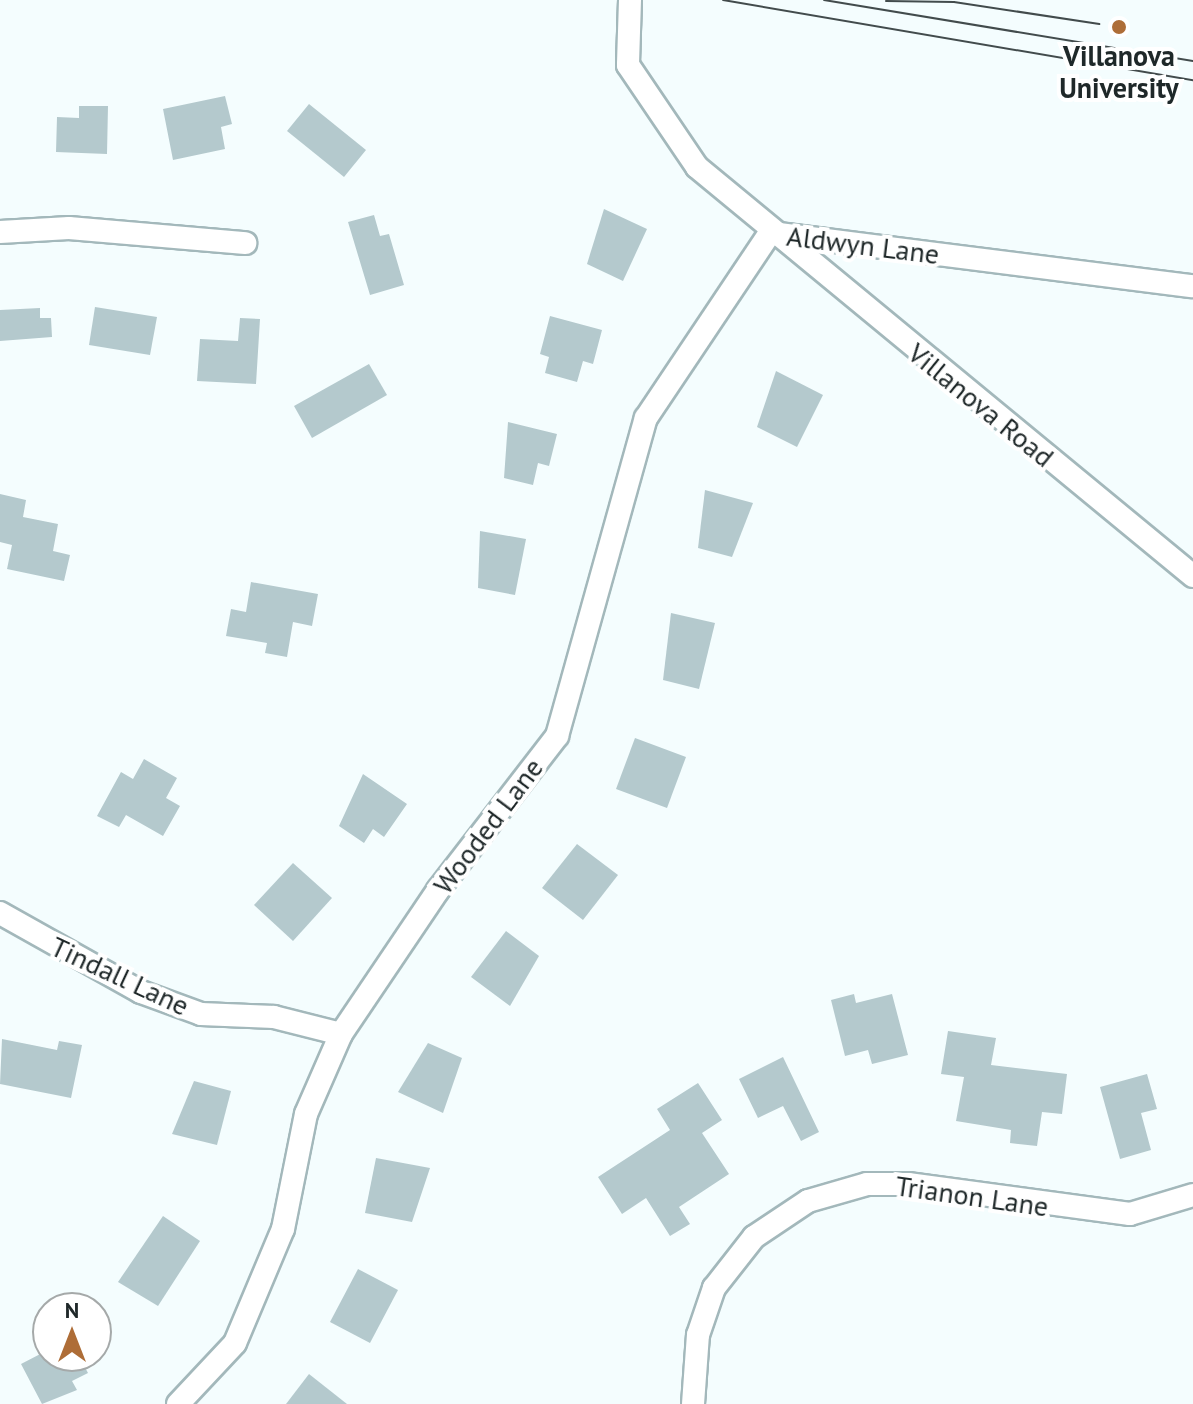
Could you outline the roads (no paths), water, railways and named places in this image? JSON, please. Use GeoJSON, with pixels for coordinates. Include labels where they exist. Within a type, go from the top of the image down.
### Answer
{"type":"FeatureCollection","features":[{"type":"Feature","properties":{"kind":"street","name":"Aldwyn Lane"},"geometry":{"type":"LineString","coordinates":[[630,0],[625,48],[645,95],[697,167],[770,233],[1193,286]]}},
{"type":"Feature","properties":{"kind":"street"},"geometry":{"type":"LineString","coordinates":[[0,232],[69,228],[245,243]]}},
{"type":"Feature","properties":{"kind":"street","name":"Villanova Road"},"geometry":{"type":"LineString","coordinates":[[770,233],[1193,576]]}},
{"type":"Feature","properties":{"kind":"street","name":"Wooded Lane"},"geometry":{"type":"LineString","coordinates":[[178,1404],[235,1343],[283,1229],[306,1114],[341,1034],[438,890],[557,736],[646,418],[770,233]]}},
{"type":"Feature","properties":{"kind":"street","name":"Tindall Lane"},"geometry":{"type":"LineString","coordinates":[[0,913],[141,992],[201,1014],[274,1017],[341,1034]]}},
{"type":"Feature","properties":{"kind":"street","name":"Trianon Lane"},"geometry":{"type":"LineString","coordinates":[[693,1404],[698,1335],[714,1288],[754,1237],[808,1201],[867,1184],[908,1184],[1130,1214],[1193,1195]]}},
{"type":"Feature","properties":{"kind":"tram line"},"geometry":{"type":"LineString","coordinates":[[723,0],[1193,80]]}},
{"type":"Feature","properties":{"kind":"tram line"},"geometry":{"type":"LineString","coordinates":[[824,0],[1193,61]]}},
{"type":"Feature","properties":{"kind":"tram line"},"geometry":{"type":"LineString","coordinates":[[886,1],[954,2],[1099,24]]}},
{"type":"Feature","properties":{"kind":"place","name":"Villanova University"},"geometry":{"type":"Point","coordinates":[1119,27]}}]}
